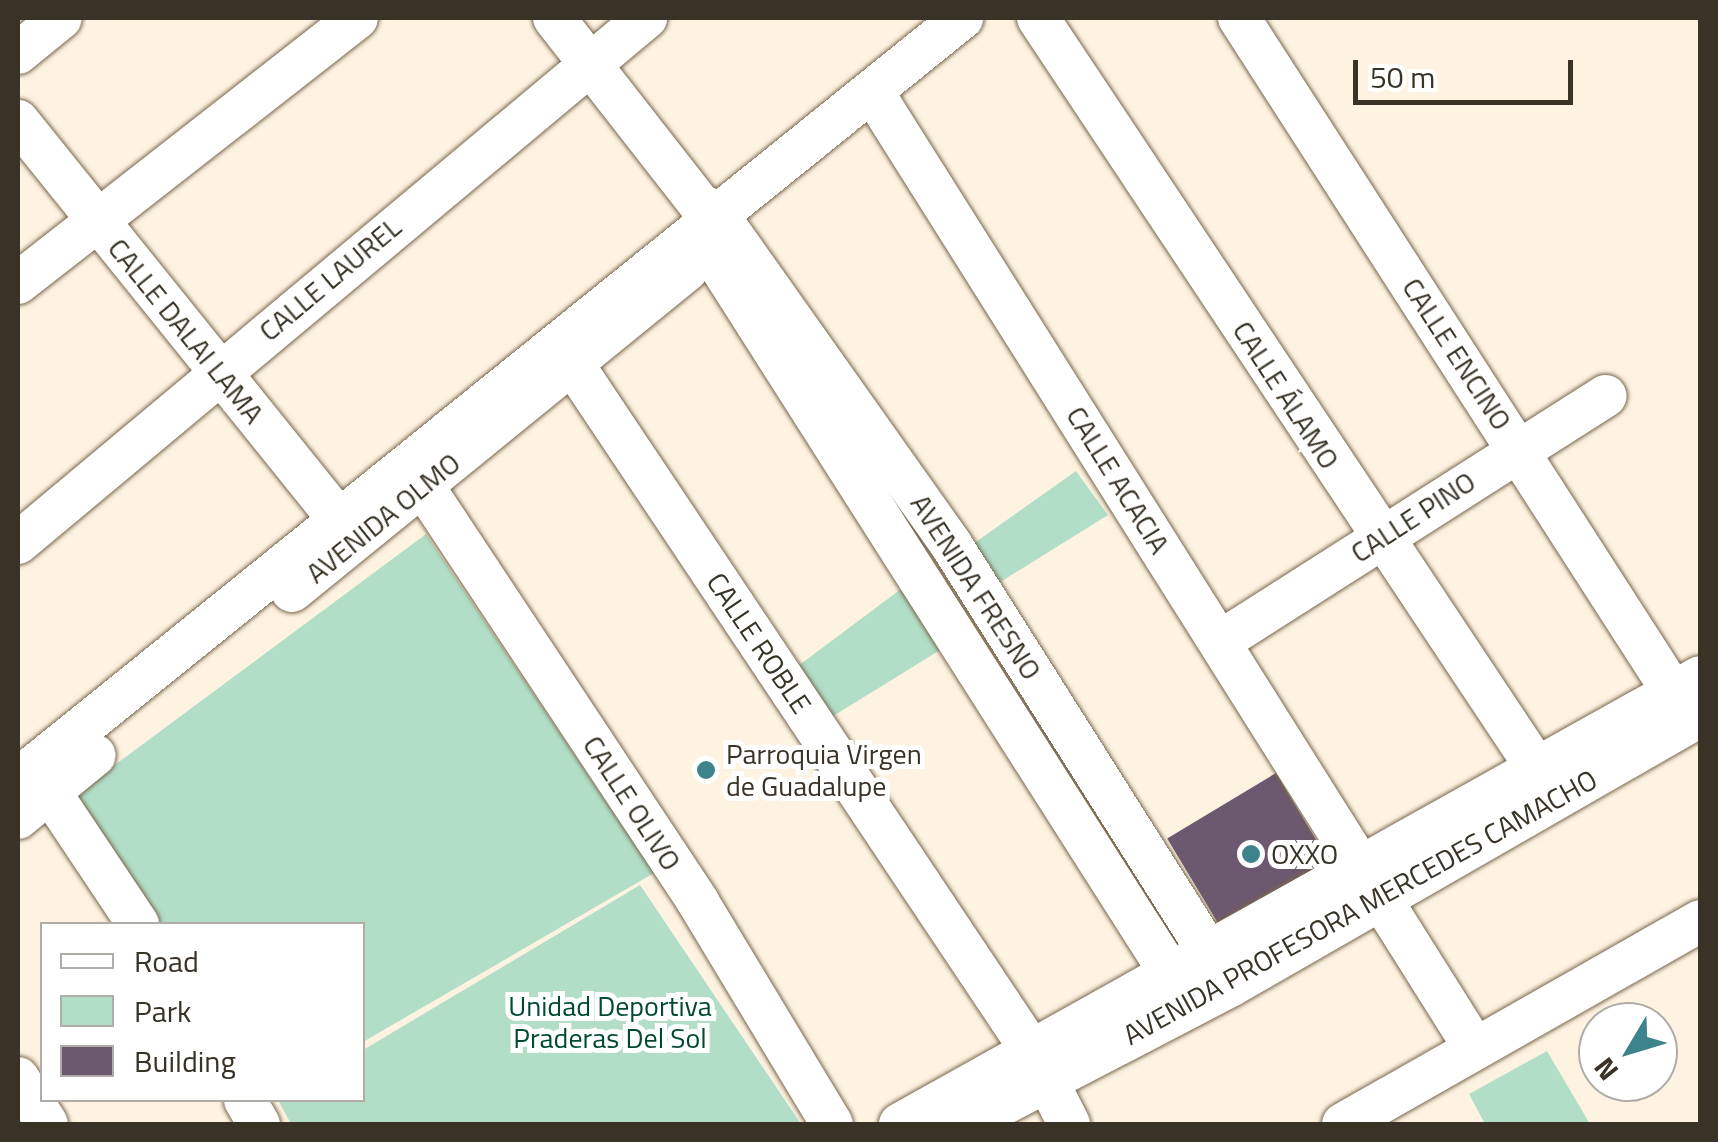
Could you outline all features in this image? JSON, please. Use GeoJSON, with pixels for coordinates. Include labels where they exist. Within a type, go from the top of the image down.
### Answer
{"type":"FeatureCollection","features":[{"type":"Feature","properties":{"kind":"street"},"geometry":{"type":"LineString","coordinates":[[18,53],[62,18]]}},
{"type":"Feature","properties":{"kind":"street"},"geometry":{"type":"LineString","coordinates":[[18,283],[94,218],[357,18]]}},
{"type":"Feature","properties":{"kind":"street","name":"AVENIDA FRESNO"},"geometry":{"type":"LineString","coordinates":[[554,18],[713,221],[936,559],[1221,971]]}},
{"type":"Feature","properties":{"kind":"street","name":"CALLE LAUREL"},"geometry":{"type":"LineString","coordinates":[[18,543],[646,18]]}},
{"type":"Feature","properties":{"kind":"street","name":"AVENIDA OLMO"},"geometry":{"type":"LineString","coordinates":[[30,789],[962,18]]}},
{"type":"Feature","properties":{"kind":"street","name":"CALLE ÁLAMO"},"geometry":{"type":"LineString","coordinates":[[1038,18],[1538,770]]}},
{"type":"Feature","properties":{"kind":"street","name":"CALLE ENCINO"},"geometry":{"type":"LineString","coordinates":[[1239,18],[1519,450],[1691,695]]}},
{"type":"Feature","properties":{"kind":"street","name":"CALLE ACACIA"},"geometry":{"type":"LineString","coordinates":[[872,91],[1221,641],[1384,876],[1486,1041]]}},
{"type":"Feature","properties":{"kind":"street","name":"CALLE DALAI LAMA"},"geometry":{"type":"LineString","coordinates":[[18,120],[346,529]]}},
{"type":"Feature","properties":{"kind":"street","name":"AVENIDA OLMO"},"geometry":{"type":"LineString","coordinates":[[346,529],[423,486],[574,366],[713,221]]}},
{"type":"Feature","properties":{"kind":"street","name":"CALLE ROBLE"},"geometry":{"type":"LineString","coordinates":[[574,366],[1040,1065],[1070,1124]]}},
{"type":"Feature","properties":{"kind":"street","name":"CALLE PINO"},"geometry":{"type":"LineString","coordinates":[[1221,641],[1379,536],[1605,396]]}},
{"type":"Feature","properties":{"kind":"street","name":"CALLE OLIVO"},"geometry":{"type":"LineString","coordinates":[[423,486],[698,902],[832,1124]]}},
{"type":"Feature","properties":{"kind":"street","name":"AVENIDA FRESNO"},"geometry":{"type":"LineString","coordinates":[[936,559],[1182,992]]}},
{"type":"Feature","properties":{"kind":"street","name":"AVENIDA PROFESORA MERCEDES CAMACHO"},"geometry":{"type":"LineString","coordinates":[[900,1124],[1040,1065],[1221,971],[1691,695]]}},
{"type":"Feature","properties":{"kind":"street","name":"AVENIDA PROFESORA MERCEDES CAMACHO"},"geometry":{"type":"LineString","coordinates":[[1384,876],[1538,770],[1691,695]]}},
{"type":"Feature","properties":{"kind":"street"},"geometry":{"type":"LineString","coordinates":[[30,789],[136,922]]}},
{"type":"Feature","properties":{"kind":"street"},"geometry":{"type":"LineString","coordinates":[[1343,1124],[1700,921]]}},
{"type":"Feature","properties":{"kind":"street","name":"AVENIDA PROFESORA MERCEDES CAMACHO"},"geometry":{"type":"LineString","coordinates":[[965,1124],[1040,1065]]}},
{"type":"Feature","properties":{"kind":"street"},"geometry":{"type":"LineString","coordinates":[[18,1078],[46,1124]]}},
{"type":"Feature","properties":{"kind":"street"},"geometry":{"type":"LineString","coordinates":[[246,1102],[259,1124]]}},
{"type":"Feature","properties":{"kind":"green space"},"geometry":{"type":"Polygon","coordinates":[[[1076,471],[1108,515],[997,584],[973,544],[1076,471]]]}},
{"type":"Feature","properties":{"kind":"green space"},"geometry":{"type":"Polygon","coordinates":[[[426,534],[654,873],[365,1041],[365,922],[151,922],[69,799],[426,534]]]}},
{"type":"Feature","properties":{"kind":"green space"},"geometry":{"type":"Polygon","coordinates":[[[901,589],[958,639],[830,718],[794,669],[901,589]]]}},
{"type":"Feature","properties":{"kind":"green space","name":"Unidad Deportiva Praderas Del Sol"},"geometry":{"type":"Polygon","coordinates":[[[640,885],[801,1124],[291,1124],[279,1102],[365,1102],[365,1049],[640,885]]]}},
{"type":"Feature","properties":{"kind":"green space"},"geometry":{"type":"Polygon","coordinates":[[[1547,1051],[1590,1124],[1485,1124],[1469,1094],[1547,1051]]]}},
{"type":"Feature","properties":{"kind":"building","name":"OXXO"},"geometry":{"type":"Polygon","coordinates":[[[1276,773],[1329,861],[1220,927],[1167,838],[1276,773]]]}},
{"type":"Feature","properties":{"kind":"place","name":"Parroquia Virgen de Guadalupe"},"geometry":{"type":"Point","coordinates":[706,770]}},
{"type":"Feature","properties":{"kind":"place","name":"OXXO"},"geometry":{"type":"Point","coordinates":[1251,854]}}]}
